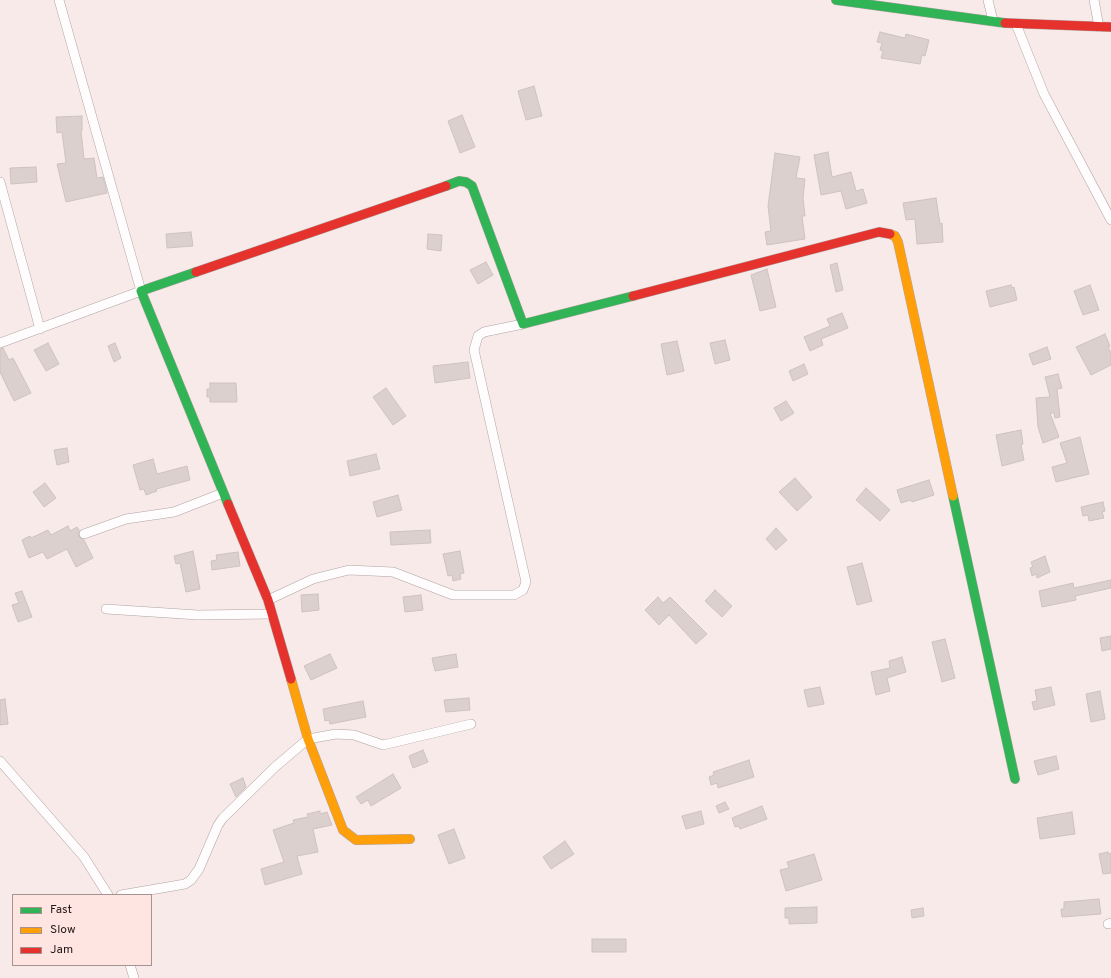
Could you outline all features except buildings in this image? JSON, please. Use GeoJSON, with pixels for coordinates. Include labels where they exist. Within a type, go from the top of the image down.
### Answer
{"type":"FeatureCollection","features":[{"type":"Feature","properties":{"kind":"street"},"geometry":{"type":"LineString","coordinates":[[59,0],[141,291],[222,493],[268,600],[308,739],[344,830],[349,836],[356,840],[410,839]]}},
{"type":"Feature","properties":{"kind":"street"},"geometry":{"type":"LineString","coordinates":[[836,0],[1016,24],[1111,27]]}},
{"type":"Feature","properties":{"kind":"street"},"geometry":{"type":"LineString","coordinates":[[988,0],[993,21]]}},
{"type":"Feature","properties":{"kind":"street"},"geometry":{"type":"LineString","coordinates":[[1094,0],[1099,27]]}},
{"type":"Feature","properties":{"kind":"street"},"geometry":{"type":"LineString","coordinates":[[1016,24],[1044,94],[1111,220]]}},
{"type":"Feature","properties":{"kind":"street"},"geometry":{"type":"LineString","coordinates":[[0,343],[141,291],[459,181],[466,182],[472,186],[523,324]]}},
{"type":"Feature","properties":{"kind":"street"},"geometry":{"type":"LineString","coordinates":[[0,182],[40,329]]}},
{"type":"Feature","properties":{"kind":"street"},"geometry":{"type":"LineString","coordinates":[[268,600],[314,579],[349,570],[393,572],[453,595],[514,595],[523,590],[526,582],[474,350],[478,336],[484,332],[523,324],[879,232],[887,232],[895,236],[898,242],[1015,779]]}},
{"type":"Feature","properties":{"kind":"street"},"geometry":{"type":"LineString","coordinates":[[84,534],[126,519],[174,512],[222,493]]}},
{"type":"Feature","properties":{"kind":"street"},"geometry":{"type":"LineString","coordinates":[[106,609],[198,615],[272,614]]}},
{"type":"Feature","properties":{"kind":"street"},"geometry":{"type":"LineString","coordinates":[[127,894],[185,884],[191,880],[199,869],[218,825],[223,818],[275,767],[308,739],[336,734],[354,735],[383,745],[471,724]]}},
{"type":"Feature","properties":{"kind":"street"},"geometry":{"type":"LineString","coordinates":[[0,761],[84,857],[107,894]]}},
{"type":"Feature","properties":{"kind":"street"},"geometry":{"type":"LineString","coordinates":[[130,966],[134,978]]}},
{"type":"Feature","properties":{"kind":"traffic: fast"},"geometry":{"type":"LineString","coordinates":[[836,0],[1005,23]]}},
{"type":"Feature","properties":{"kind":"traffic: fast"},"geometry":{"type":"LineString","coordinates":[[446,186],[459,181],[466,182],[472,186],[523,324],[633,296]]}},
{"type":"Feature","properties":{"kind":"traffic: fast"},"geometry":{"type":"LineString","coordinates":[[196,272],[141,291],[228,504]]}},
{"type":"Feature","properties":{"kind":"traffic: fast"},"geometry":{"type":"LineString","coordinates":[[953,496],[1015,779]]}},
{"type":"Feature","properties":{"kind":"traffic: slow"},"geometry":{"type":"LineString","coordinates":[[890,234],[895,236],[898,242],[953,496]]}},
{"type":"Feature","properties":{"kind":"traffic: slow"},"geometry":{"type":"LineString","coordinates":[[291,679],[308,739],[343,830],[356,840],[410,839]]}},
{"type":"Feature","properties":{"kind":"traffic: jam"},"geometry":{"type":"LineString","coordinates":[[1005,23],[1111,27]]}},
{"type":"Feature","properties":{"kind":"traffic: jam"},"geometry":{"type":"LineString","coordinates":[[196,272],[446,186]]}},
{"type":"Feature","properties":{"kind":"traffic: jam"},"geometry":{"type":"LineString","coordinates":[[633,296],[879,232],[890,234]]}},
{"type":"Feature","properties":{"kind":"traffic: jam"},"geometry":{"type":"LineString","coordinates":[[228,504],[268,600],[291,679]]}}]}
